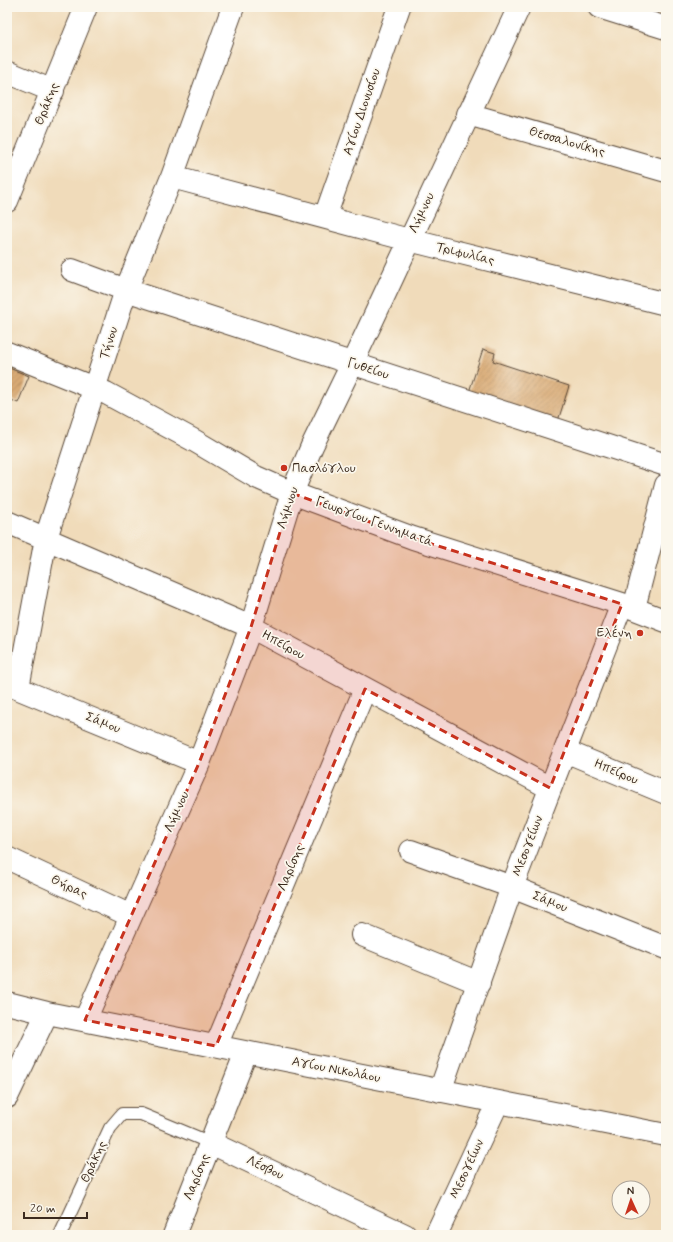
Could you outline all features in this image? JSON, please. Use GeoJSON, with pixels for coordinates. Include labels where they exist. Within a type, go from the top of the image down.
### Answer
{"type":"FeatureCollection","features":[{"type":"Feature","properties":{"kind":"street","name":"Θράκης"},"geometry":{"type":"LineString","coordinates":[[7,201],[86,7]]}},
{"type":"Feature","properties":{"kind":"street","name":"Τήνου"},"geometry":{"type":"LineString","coordinates":[[13,686],[46,538],[126,290],[172,177],[233,7]]}},
{"type":"Feature","properties":{"kind":"street","name":"Αγίου Διονυσίου"},"geometry":{"type":"LineString","coordinates":[[324,217],[399,7]]}},
{"type":"Feature","properties":{"kind":"street","name":"Λήμνου"},"geometry":{"type":"LineString","coordinates":[[85,1020],[199,763],[251,628],[292,493],[312,446],[352,364],[518,7]]}},
{"type":"Feature","properties":{"kind":"street"},"geometry":{"type":"LineString","coordinates":[[599,7],[666,28]]}},
{"type":"Feature","properties":{"kind":"street"},"geometry":{"type":"LineString","coordinates":[[7,72],[53,91]]}},
{"type":"Feature","properties":{"kind":"street","name":"Θεσσαλονίκης"},"geometry":{"type":"LineString","coordinates":[[468,114],[666,171]]}},
{"type":"Feature","properties":{"kind":"street","name":"Τριφυλίας"},"geometry":{"type":"LineString","coordinates":[[172,177],[409,240],[666,304]]}},
{"type":"Feature","properties":{"kind":"street","name":"Γυθείου"},"geometry":{"type":"LineString","coordinates":[[72,270],[126,290],[666,465]]}},
{"type":"Feature","properties":{"kind":"street","name":"Γεωργίου Γεννηματά"},"geometry":{"type":"LineString","coordinates":[[7,353],[95,388],[188,437],[256,477],[292,493],[414,538],[628,606],[666,621]]}},
{"type":"Feature","properties":{"kind":"street","name":"Μεσογείων"},"geometry":{"type":"LineString","coordinates":[[440,1091],[512,887],[550,788],[628,606],[666,485]]}},
{"type":"Feature","properties":{"kind":"street","name":"Ηπείρου"},"geometry":{"type":"LineString","coordinates":[[7,522],[251,628],[550,788]]}},
{"type":"Feature","properties":{"kind":"street","name":"Σάμου"},"geometry":{"type":"LineString","coordinates":[[13,686],[199,763]]}},
{"type":"Feature","properties":{"kind":"street","name":"Λαρίσης"},"geometry":{"type":"LineString","coordinates":[[216,1046],[365,689]]}},
{"type":"Feature","properties":{"kind":"street","name":"Ηπείρου"},"geometry":{"type":"LineString","coordinates":[[565,751],[666,793]]}},
{"type":"Feature","properties":{"kind":"street","name":"Σάμου"},"geometry":{"type":"LineString","coordinates":[[411,851],[512,887],[666,948]]}},
{"type":"Feature","properties":{"kind":"street","name":"Θήρας"},"geometry":{"type":"LineString","coordinates":[[7,858],[131,916]]}},
{"type":"Feature","properties":{"kind":"street"},"geometry":{"type":"LineString","coordinates":[[362,935],[479,983]]}},
{"type":"Feature","properties":{"kind":"street","name":"Αγίου Νικολάου"},"geometry":{"type":"LineString","coordinates":[[7,1003],[46,1013],[666,1135]]}},
{"type":"Feature","properties":{"kind":"street"},"geometry":{"type":"LineString","coordinates":[[7,1097],[46,1013]]}},
{"type":"Feature","properties":{"kind":"street","name":"Λαρίσης"},"geometry":{"type":"LineString","coordinates":[[174,1235],[246,1053]]}},
{"type":"Feature","properties":{"kind":"street","name":"Μεσογείων"},"geometry":{"type":"LineString","coordinates":[[436,1235],[498,1102]]}},
{"type":"Feature","properties":{"kind":"street","name":"Λέσβου"},"geometry":{"type":"LineString","coordinates":[[211,1143],[405,1235]]}},
{"type":"Feature","properties":{"kind":"lane","name":"Λέσβου"},"geometry":{"type":"LineString","coordinates":[[122,1114],[141,1114],[211,1143]]}},
{"type":"Feature","properties":{"kind":"lane","name":"Θράκης"},"geometry":{"type":"LineString","coordinates":[[60,1235],[110,1128],[122,1114]]}},
{"type":"Feature","properties":{"kind":"highlighted area"},"geometry":{"type":"Polygon","coordinates":[[[292,493],[413,538],[622,604],[550,788],[365,689],[216,1046],[85,1020],[199,763],[251,627],[292,493]]]}},
{"type":"Feature","properties":{"kind":"building"},"geometry":{"type":"Polygon","coordinates":[[[483,349],[495,353],[493,361],[569,386],[557,424],[468,395],[483,349]]]}},
{"type":"Feature","properties":{"kind":"building"},"geometry":{"type":"Polygon","coordinates":[[[9,368],[29,376],[18,403],[7,398],[9,368]]]}},
{"type":"Feature","properties":{"kind":"place","name":"Πασλόγλου"},"geometry":{"type":"Point","coordinates":[284,468]}},
{"type":"Feature","properties":{"kind":"place","name":"Ελένη"},"geometry":{"type":"Point","coordinates":[640,633]}}]}
